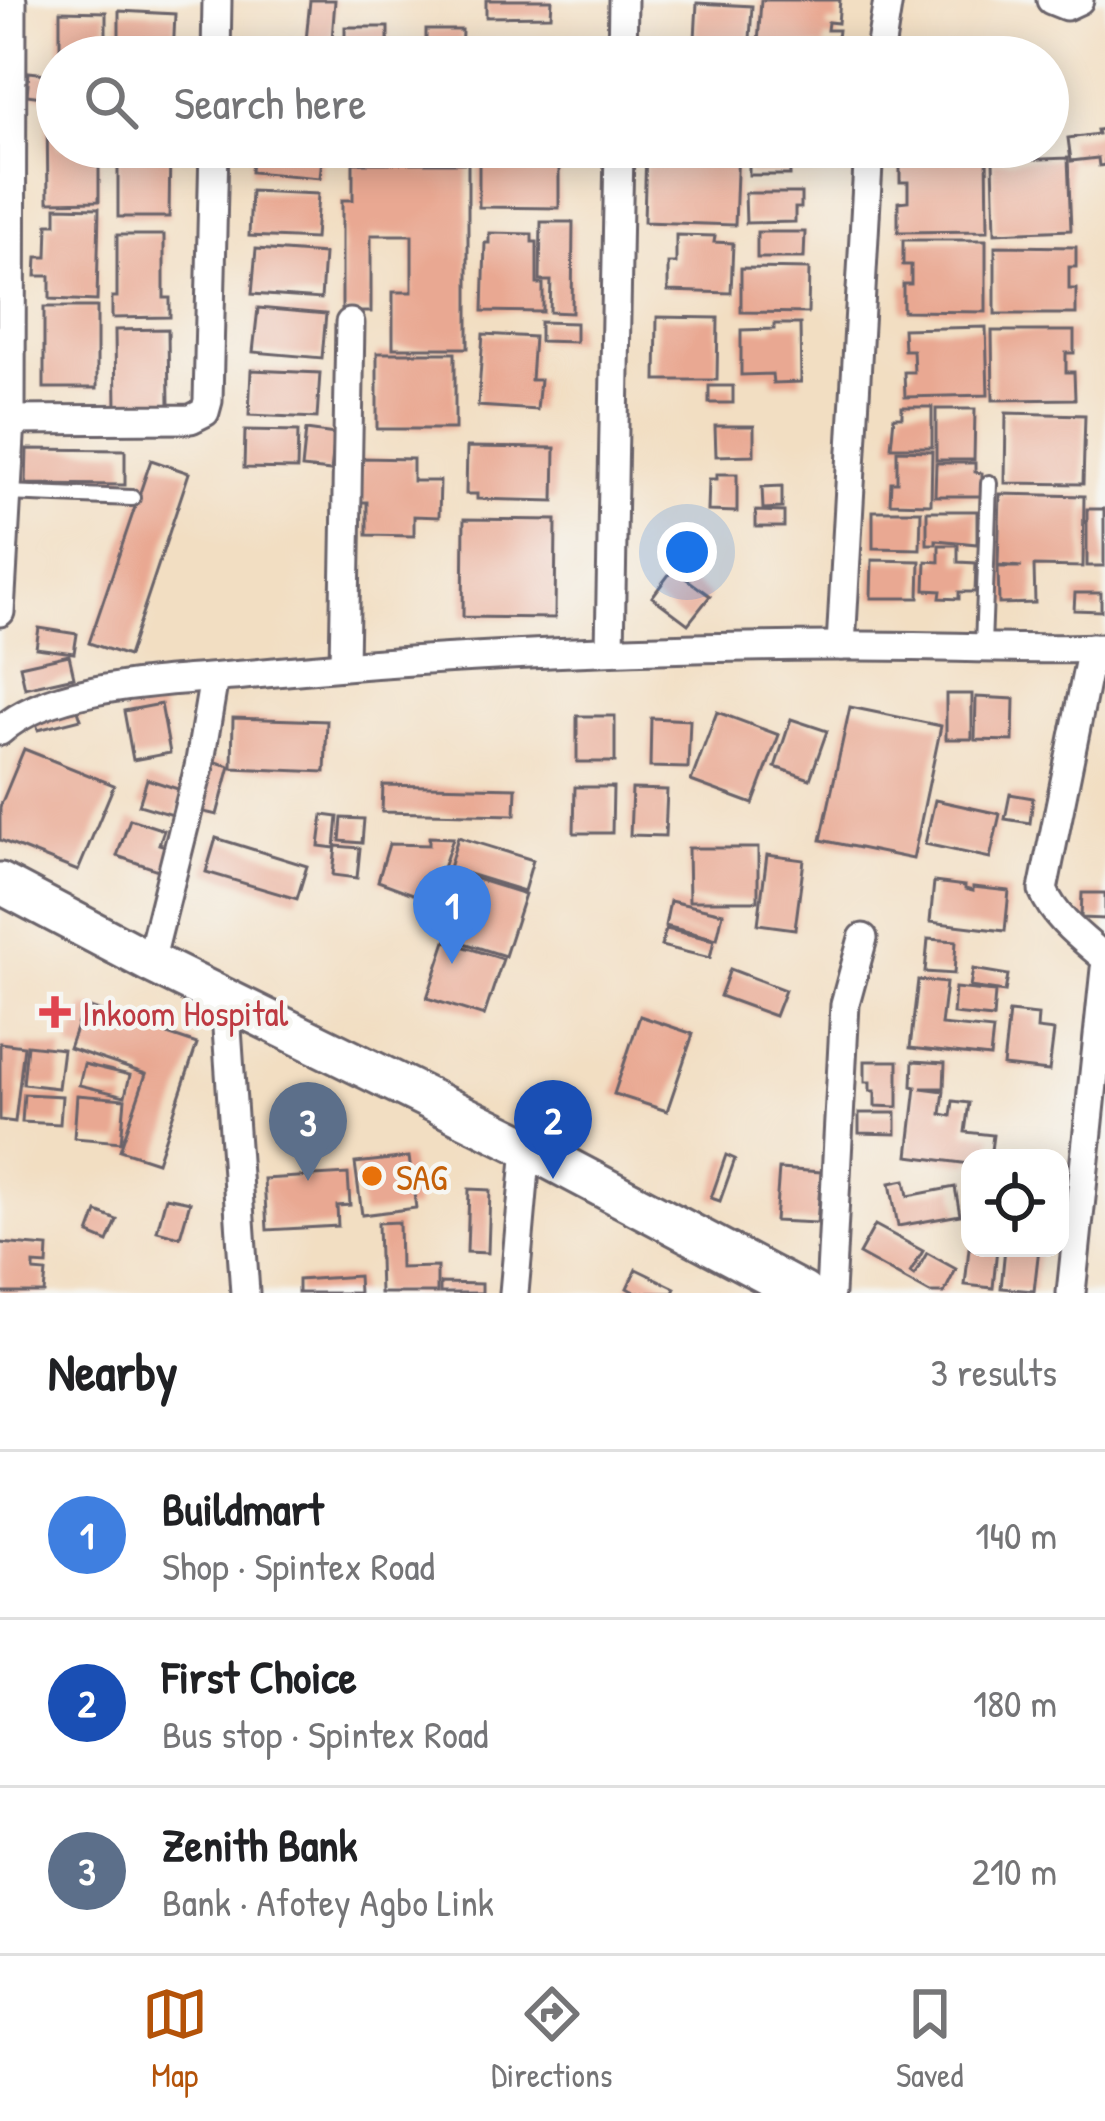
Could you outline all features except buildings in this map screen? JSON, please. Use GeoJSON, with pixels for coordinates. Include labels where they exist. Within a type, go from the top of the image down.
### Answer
{"type":"FeatureCollection","features":[{"type":"Feature","properties":{"kind":"main road"},"geometry":{"type":"LineString","coordinates":[[0,884],[527,1147],[803,1293]]}},
{"type":"Feature","properties":{"kind":"street"},"geometry":{"type":"LineString","coordinates":[[0,612],[8,493],[12,0]]}},
{"type":"Feature","properties":{"kind":"street"},"geometry":{"type":"LineString","coordinates":[[216,36],[217,0]]}},
{"type":"Feature","properties":{"kind":"street"},"geometry":{"type":"LineString","coordinates":[[622,36],[623,0]]}},
{"type":"Feature","properties":{"kind":"street"},"geometry":{"type":"LineString","coordinates":[[882,36],[888,0]]}},
{"type":"Feature","properties":{"kind":"street"},"geometry":{"type":"LineString","coordinates":[[1052,0],[1066,6],[1079,0]]}},
{"type":"Feature","properties":{"kind":"street"},"geometry":{"type":"LineString","coordinates":[[5,420],[191,419],[205,412],[214,168]]}},
{"type":"Feature","properties":{"kind":"street"},"geometry":{"type":"LineString","coordinates":[[610,650],[620,168]]}},
{"type":"Feature","properties":{"kind":"street"},"geometry":{"type":"LineString","coordinates":[[842,646],[868,168]]}},
{"type":"Feature","properties":{"kind":"street"},"geometry":{"type":"LineString","coordinates":[[344,665],[350,323]]}},
{"type":"Feature","properties":{"kind":"street"},"geometry":{"type":"LineString","coordinates":[[0,731],[17,716],[86,694],[344,665],[610,650],[1099,648],[1043,890],[1066,924],[1105,958]]}},
{"type":"Feature","properties":{"kind":"street"},"geometry":{"type":"LineString","coordinates":[[150,962],[199,766],[214,678]]}},
{"type":"Feature","properties":{"kind":"street"},"geometry":{"type":"LineString","coordinates":[[830,1293],[844,1004],[862,938]]}},
{"type":"Feature","properties":{"kind":"street"},"geometry":{"type":"LineString","coordinates":[[1071,1293],[1105,969]]}},
{"type":"Feature","properties":{"kind":"street"},"geometry":{"type":"LineString","coordinates":[[225,999],[245,1293]]}},
{"type":"Feature","properties":{"kind":"street"},"geometry":{"type":"LineString","coordinates":[[514,1293],[527,1147]]}},
{"type":"Feature","properties":{"kind":"lane"},"geometry":{"type":"LineString","coordinates":[[983,646],[989,483]]}},
{"type":"Feature","properties":{"kind":"lane"},"geometry":{"type":"LineString","coordinates":[[8,493],[132,497]]}},
{"type":"Feature","properties":{"kind":"place","name":"Buildmart"},"geometry":{"type":"Point","coordinates":[452,964]}},
{"type":"Feature","properties":{"kind":"place","name":"Inkoom Hospital"},"geometry":{"type":"Point","coordinates":[55,1012]}},
{"type":"Feature","properties":{"kind":"place","name":"SAG"},"geometry":{"type":"Point","coordinates":[372,1176]}},
{"type":"Feature","properties":{"kind":"place","name":"First Choice"},"geometry":{"type":"Point","coordinates":[553,1179]}},
{"type":"Feature","properties":{"kind":"place","name":"Zenith Bank"},"geometry":{"type":"Point","coordinates":[308,1181]}}]}
